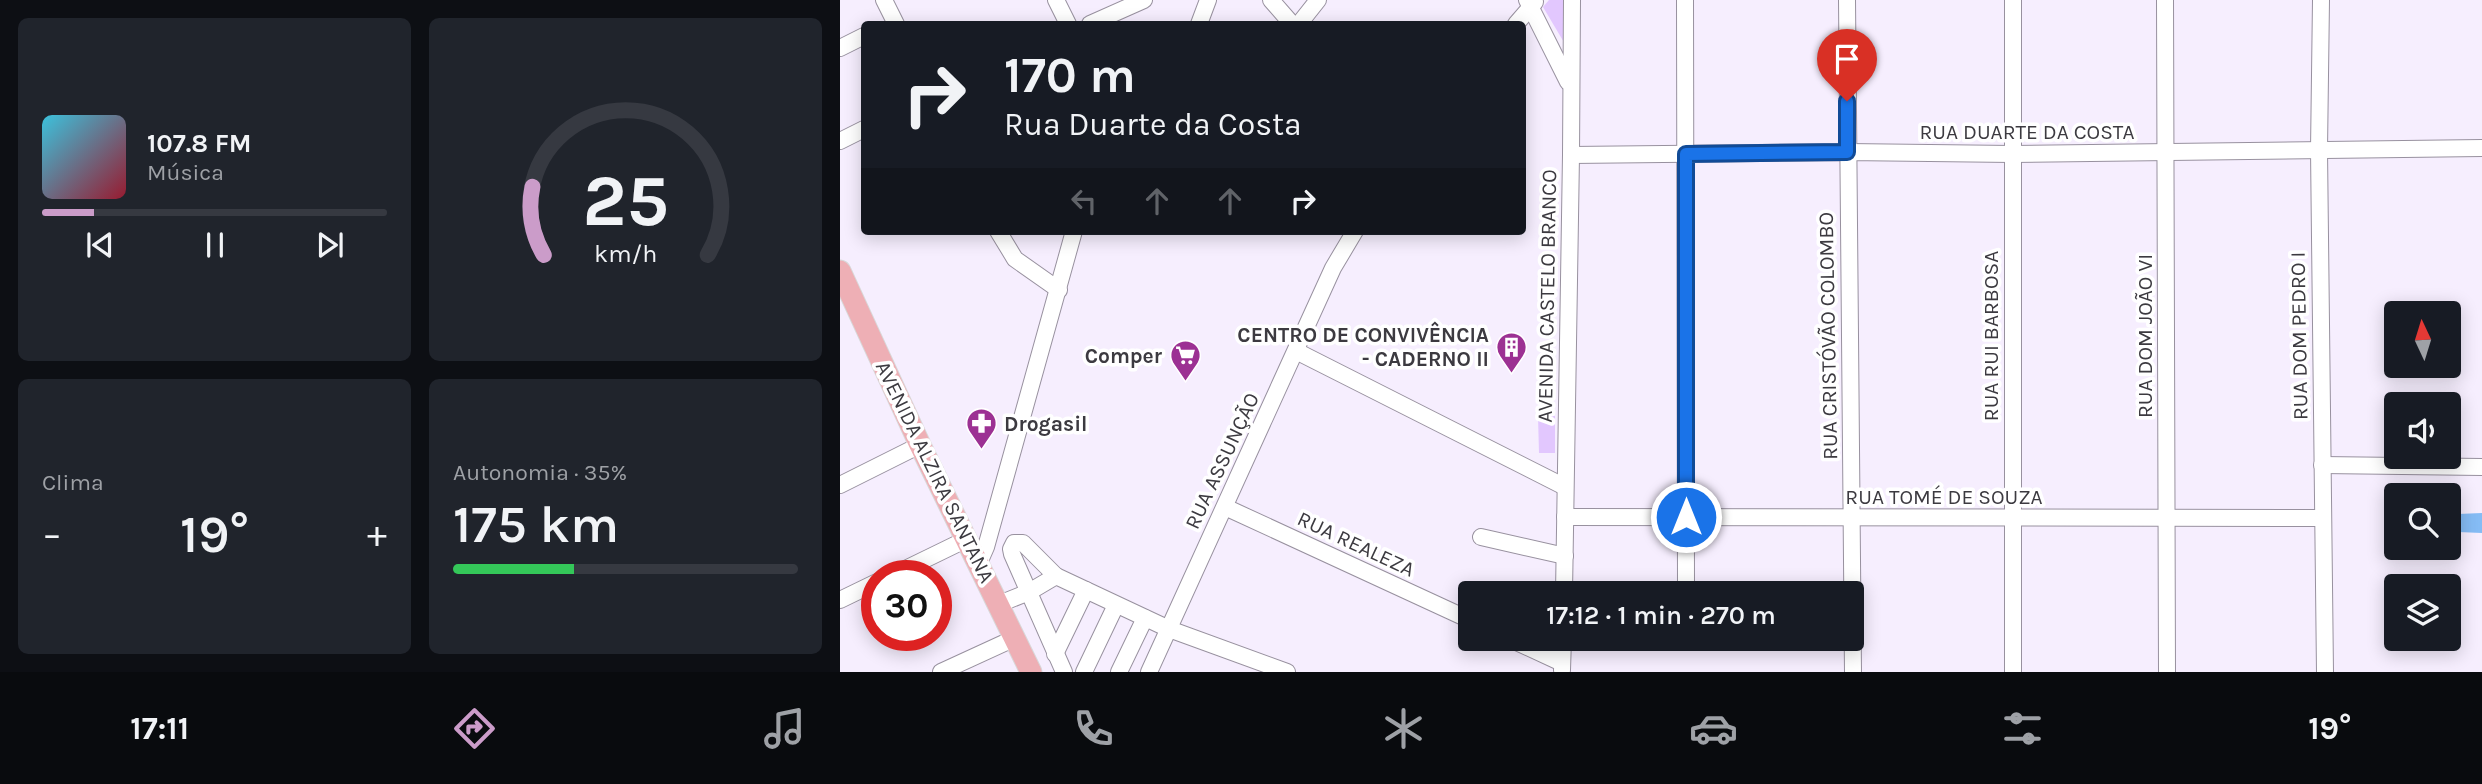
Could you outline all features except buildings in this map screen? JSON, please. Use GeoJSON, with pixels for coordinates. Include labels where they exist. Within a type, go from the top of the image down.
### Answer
{"type":"FeatureCollection","features":[{"type":"Feature","properties":{"kind":"main road","name":"AVENIDA ALZIRA SANTANA"},"geometry":{"type":"LineString","coordinates":[[840,271],[920,445],[1031,672]]}},
{"type":"Feature","properties":{"kind":"street"},"geometry":{"type":"LineString","coordinates":[[884,0],[891,21]]}},
{"type":"Feature","properties":{"kind":"street"},"geometry":{"type":"LineString","coordinates":[[1056,0],[1066,21]]}},
{"type":"Feature","properties":{"kind":"street"},"geometry":{"type":"LineString","coordinates":[[1097,21],[1144,0]]}},
{"type":"Feature","properties":{"kind":"street"},"geometry":{"type":"LineString","coordinates":[[1200,21],[1208,0]]}},
{"type":"Feature","properties":{"kind":"street"},"geometry":{"type":"LineString","coordinates":[[1272,0],[1290,21]]}},
{"type":"Feature","properties":{"kind":"street"},"geometry":{"type":"LineString","coordinates":[[1301,21],[1318,0]]}},
{"type":"Feature","properties":{"kind":"street","name":"AVENIDA CASTELO BRANCO"},"geometry":{"type":"LineString","coordinates":[[1564,581],[1572,0]]}},
{"type":"Feature","properties":{"kind":"street"},"geometry":{"type":"LineString","coordinates":[[1685,0],[1686,581]]}},
{"type":"Feature","properties":{"kind":"street","name":"RUA CRISTÓVÃO COLOMBO"},"geometry":{"type":"LineString","coordinates":[[1847,0],[1853,672]]}},
{"type":"Feature","properties":{"kind":"street","name":"RUA RUI BARBOSA"},"geometry":{"type":"LineString","coordinates":[[2013,0],[2013,672]]}},
{"type":"Feature","properties":{"kind":"street","name":"RUA DOM JOÃO VI"},"geometry":{"type":"LineString","coordinates":[[2165,0],[2167,672]]}},
{"type":"Feature","properties":{"kind":"street","name":"RUA DOM PEDRO I"},"geometry":{"type":"LineString","coordinates":[[2321,0],[2319,150],[2325,672]]}},
{"type":"Feature","properties":{"kind":"street"},"geometry":{"type":"LineString","coordinates":[[1531,2],[1570,87]]}},
{"type":"Feature","properties":{"kind":"street"},"geometry":{"type":"LineString","coordinates":[[1518,21],[1531,2]]}},
{"type":"Feature","properties":{"kind":"street"},"geometry":{"type":"LineString","coordinates":[[840,48],[861,38]]}},
{"type":"Feature","properties":{"kind":"street"},"geometry":{"type":"LineString","coordinates":[[840,141],[861,130]]}},
{"type":"Feature","properties":{"kind":"street","name":"RUA DUARTE DA COSTA"},"geometry":{"type":"LineString","coordinates":[[1571,155],[1847,152],[2012,154],[2482,148]]}},
{"type":"Feature","properties":{"kind":"street"},"geometry":{"type":"LineString","coordinates":[[1000,235],[1015,259],[1059,290]]}},
{"type":"Feature","properties":{"kind":"street"},"geometry":{"type":"LineString","coordinates":[[979,563],[986,547],[1073,235]]}},
{"type":"Feature","properties":{"kind":"street","name":"RUA ASSUNÇÃO"},"geometry":{"type":"LineString","coordinates":[[1149,672],[1333,268],[1353,235]]}},
{"type":"Feature","properties":{"kind":"street"},"geometry":{"type":"LineString","coordinates":[[1296,351],[1565,487]]}},
{"type":"Feature","properties":{"kind":"street"},"geometry":{"type":"LineString","coordinates":[[840,485],[920,445]]}},
{"type":"Feature","properties":{"kind":"street"},"geometry":{"type":"LineString","coordinates":[[2322,465],[2482,467]]}},
{"type":"Feature","properties":{"kind":"street","name":"RUA REALEZA"},"geometry":{"type":"LineString","coordinates":[[1225,507],[1458,614]]}},
{"type":"Feature","properties":{"kind":"street","name":"RUA TOMÉ DE SOUZA"},"geometry":{"type":"LineString","coordinates":[[1565,517],[2322,518]]}},
{"type":"Feature","properties":{"kind":"street"},"geometry":{"type":"LineString","coordinates":[[1480,537],[1565,556]]}},
{"type":"Feature","properties":{"kind":"street"},"geometry":{"type":"LineString","coordinates":[[924,560],[967,539]]}},
{"type":"Feature","properties":{"kind":"street"},"geometry":{"type":"LineString","coordinates":[[1063,672],[1012,554],[1014,543],[1023,542],[1056,576],[1116,605],[1168,629],[1285,672]]}},
{"type":"Feature","properties":{"kind":"street"},"geometry":{"type":"LineString","coordinates":[[999,604],[1029,592],[1056,576]]}},
{"type":"Feature","properties":{"kind":"street"},"geometry":{"type":"LineString","coordinates":[[840,600],[861,590]]}},
{"type":"Feature","properties":{"kind":"street"},"geometry":{"type":"LineString","coordinates":[[1055,654],[1086,590]]}},
{"type":"Feature","properties":{"kind":"street"},"geometry":{"type":"LineString","coordinates":[[1084,672],[1116,605]]}},
{"type":"Feature","properties":{"kind":"street"},"geometry":{"type":"LineString","coordinates":[[1119,672],[1145,618]]}},
{"type":"Feature","properties":{"kind":"street"},"geometry":{"type":"LineString","coordinates":[[941,672],[1015,638]]}},
{"type":"Feature","properties":{"kind":"street"},"geometry":{"type":"LineString","coordinates":[[1532,651],[1562,667]]}},
{"type":"Feature","properties":{"kind":"shaded area"},"geometry":{"type":"Polygon","coordinates":[[[1549,0],[1565,0],[1565,44],[1543,7],[1549,0]]]}},
{"type":"Feature","properties":{"kind":"shaded area"},"geometry":{"type":"Polygon","coordinates":[[[1538,416],[1555,416],[1555,453],[1539,453],[1538,416]]]}},
{"type":"Feature","properties":{"kind":"water"},"geometry":{"type":"Polygon","coordinates":[[[2482,513],[2482,533],[2461,532],[2461,514],[2482,513]]]}},
{"type":"Feature","properties":{"kind":"place","name":"CENTRO DE CONVIVÊNCIA - CADERNO II"},"geometry":{"type":"Point","coordinates":[1512,374]}},
{"type":"Feature","properties":{"kind":"place","name":"Comper"},"geometry":{"type":"Point","coordinates":[1185,383]}},
{"type":"Feature","properties":{"kind":"place","name":"Drogasil"},"geometry":{"type":"Point","coordinates":[981,451]}},
{"type":"Feature","properties":{"kind":"route"},"geometry":{"type":"LineString","coordinates":[[1686,517],[1686,154],[1847,152],[1847,101]]}}]}
